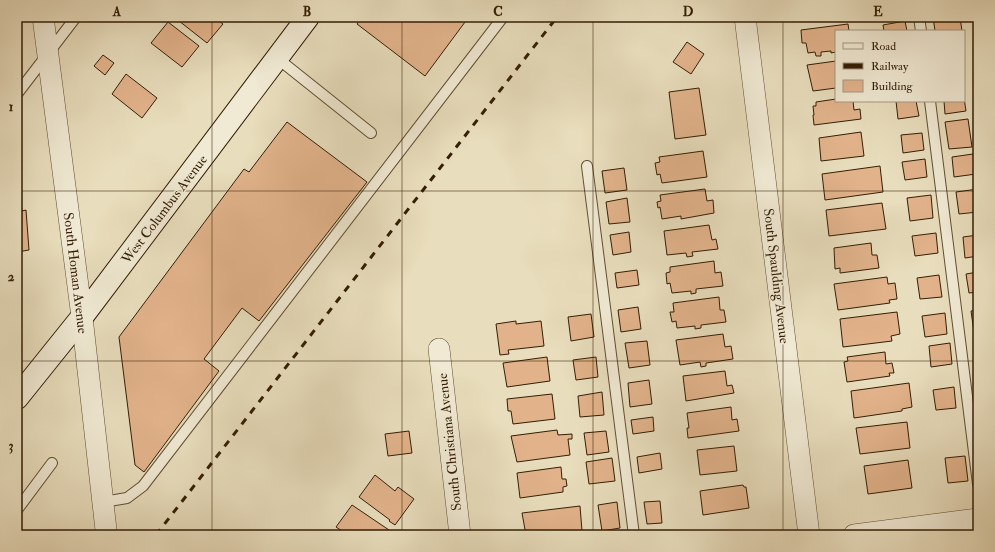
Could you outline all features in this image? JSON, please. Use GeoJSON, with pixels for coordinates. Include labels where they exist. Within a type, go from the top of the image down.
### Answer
{"type":"FeatureCollection","features":[{"type":"Feature","properties":{"kind":"main road","name":"West Columbus Avenue"},"geometry":{"type":"LineString","coordinates":[[17,398],[82,317],[308,17]]}},
{"type":"Feature","properties":{"kind":"street","name":"South Homan Avenue"},"geometry":{"type":"LineString","coordinates":[[43,17],[82,317],[106,530]]}},
{"type":"Feature","properties":{"kind":"street","name":"South Spaulding Avenue"},"geometry":{"type":"LineString","coordinates":[[745,17],[809,535]]}},
{"type":"Feature","properties":{"kind":"street","name":"South Christiana Avenue"},"geometry":{"type":"LineString","coordinates":[[439,350],[460,535]]}},
{"type":"Feature","properties":{"kind":"street"},"geometry":{"type":"LineString","coordinates":[[854,535],[978,519]]}},
{"type":"Feature","properties":{"kind":"lane"},"geometry":{"type":"LineString","coordinates":[[17,94],[76,17]]}},
{"type":"Feature","properties":{"kind":"lane"},"geometry":{"type":"LineString","coordinates":[[103,502],[127,498],[143,486],[504,17]]}},
{"type":"Feature","properties":{"kind":"lane"},"geometry":{"type":"LineString","coordinates":[[919,17],[921,30]]}},
{"type":"Feature","properties":{"kind":"lane"},"geometry":{"type":"LineString","coordinates":[[277,58],[371,133]]}},
{"type":"Feature","properties":{"kind":"lane"},"geometry":{"type":"LineString","coordinates":[[930,102],[978,484]]}},
{"type":"Feature","properties":{"kind":"lane"},"geometry":{"type":"LineString","coordinates":[[587,166],[634,535]]}},
{"type":"Feature","properties":{"kind":"lane"},"geometry":{"type":"LineString","coordinates":[[17,510],[52,463]]}},
{"type":"Feature","properties":{"kind":"building"},"geometry":{"type":"Polygon","coordinates":[[[174,17],[214,17],[223,24],[207,43],[174,17]]]}},
{"type":"Feature","properties":{"kind":"building"},"geometry":{"type":"Polygon","coordinates":[[[362,17],[468,18],[425,76],[357,24],[362,17]]]}},
{"type":"Feature","properties":{"kind":"building"},"geometry":{"type":"Polygon","coordinates":[[[933,17],[960,17],[962,30],[935,30],[933,17]]]}},
{"type":"Feature","properties":{"kind":"building"},"geometry":{"type":"Polygon","coordinates":[[[905,21],[907,30],[884,30],[883,25],[905,21]]]}},
{"type":"Feature","properties":{"kind":"building"},"geometry":{"type":"Polygon","coordinates":[[[168,22],[199,46],[182,67],[151,43],[168,22]]]}},
{"type":"Feature","properties":{"kind":"building"},"geometry":{"type":"Polygon","coordinates":[[[848,24],[849,30],[835,30],[835,52],[821,52],[821,56],[816,56],[815,52],[808,53],[806,43],[802,43],[801,30],[848,24]]]}},
{"type":"Feature","properties":{"kind":"building"},"geometry":{"type":"Polygon","coordinates":[[[687,42],[704,54],[691,74],[673,62],[687,42]]]}},
{"type":"Feature","properties":{"kind":"building"},"geometry":{"type":"Polygon","coordinates":[[[103,55],[114,63],[105,75],[94,66],[103,55]]]}},
{"type":"Feature","properties":{"kind":"building"},"geometry":{"type":"Polygon","coordinates":[[[835,61],[835,88],[813,91],[807,65],[835,61]]]}},
{"type":"Feature","properties":{"kind":"building"},"geometry":{"type":"Polygon","coordinates":[[[126,74],[157,98],[142,118],[112,94],[126,74]]]}},
{"type":"Feature","properties":{"kind":"building"},"geometry":{"type":"Polygon","coordinates":[[[699,88],[706,135],[675,139],[669,92],[699,88]]]}},
{"type":"Feature","properties":{"kind":"building"},"geometry":{"type":"Polygon","coordinates":[[[835,99],[835,102],[853,102],[854,110],[860,109],[861,119],[814,125],[813,106],[816,106],[816,102],[835,99]]]}},
{"type":"Feature","properties":{"kind":"building"},"geometry":{"type":"Polygon","coordinates":[[[896,102],[916,102],[919,116],[898,119],[896,102]]]}},
{"type":"Feature","properties":{"kind":"building"},"geometry":{"type":"Polygon","coordinates":[[[944,102],[965,102],[966,111],[945,114],[944,102]]]}},
{"type":"Feature","properties":{"kind":"building"},"geometry":{"type":"Polygon","coordinates":[[[968,119],[972,147],[949,149],[945,122],[968,119]]]}},
{"type":"Feature","properties":{"kind":"building"},"geometry":{"type":"Polygon","coordinates":[[[287,122],[367,182],[259,321],[242,308],[204,359],[219,371],[144,472],[135,465],[119,337],[244,169],[249,172],[287,122]]]}},
{"type":"Feature","properties":{"kind":"building"},"geometry":{"type":"Polygon","coordinates":[[[861,132],[864,156],[821,161],[819,138],[861,132]]]}},
{"type":"Feature","properties":{"kind":"building"},"geometry":{"type":"Polygon","coordinates":[[[922,133],[924,150],[903,153],[901,135],[922,133]]]}},
{"type":"Feature","properties":{"kind":"building"},"geometry":{"type":"Polygon","coordinates":[[[703,151],[707,177],[662,183],[660,174],[657,175],[655,163],[660,162],[659,157],[703,151]]]}},
{"type":"Feature","properties":{"kind":"building"},"geometry":{"type":"Polygon","coordinates":[[[973,154],[976,174],[954,177],[952,157],[973,154]]]}},
{"type":"Feature","properties":{"kind":"building"},"geometry":{"type":"Polygon","coordinates":[[[925,159],[927,177],[905,180],[902,162],[925,159]]]}},
{"type":"Feature","properties":{"kind":"building"},"geometry":{"type":"Polygon","coordinates":[[[880,166],[883,192],[825,200],[822,174],[880,166]]]}},
{"type":"Feature","properties":{"kind":"building"},"geometry":{"type":"Polygon","coordinates":[[[624,168],[627,190],[605,193],[602,171],[624,168]]]}},
{"type":"Feature","properties":{"kind":"building"},"geometry":{"type":"Polygon","coordinates":[[[19,187],[22,211],[26,210],[29,250],[17,252],[17,188],[19,187]]]}},
{"type":"Feature","properties":{"kind":"building"},"geometry":{"type":"Polygon","coordinates":[[[705,189],[707,201],[713,200],[714,213],[681,219],[681,216],[662,219],[660,207],[658,208],[657,202],[661,201],[660,195],[705,189]]]}},
{"type":"Feature","properties":{"kind":"building"},"geometry":{"type":"Polygon","coordinates":[[[978,189],[978,212],[959,214],[956,192],[978,189]]]}},
{"type":"Feature","properties":{"kind":"building"},"geometry":{"type":"Polygon","coordinates":[[[931,195],[933,218],[910,221],[907,198],[931,195]]]}},
{"type":"Feature","properties":{"kind":"building"},"geometry":{"type":"Polygon","coordinates":[[[627,198],[630,222],[609,224],[606,202],[627,198]]]}},
{"type":"Feature","properties":{"kind":"building"},"geometry":{"type":"Polygon","coordinates":[[[882,203],[886,229],[829,236],[826,210],[882,203]]]}},
{"type":"Feature","properties":{"kind":"building"},"geometry":{"type":"Polygon","coordinates":[[[709,225],[712,240],[716,239],[718,249],[692,252],[693,256],[687,257],[686,253],[667,255],[664,231],[709,225]]]}},
{"type":"Feature","properties":{"kind":"building"},"geometry":{"type":"Polygon","coordinates":[[[629,232],[631,252],[613,255],[610,235],[629,232]]]}},
{"type":"Feature","properties":{"kind":"building"},"geometry":{"type":"Polygon","coordinates":[[[936,233],[938,253],[915,256],[912,236],[936,233]]]}},
{"type":"Feature","properties":{"kind":"building"},"geometry":{"type":"Polygon","coordinates":[[[978,235],[978,256],[965,258],[963,237],[978,235]]]}},
{"type":"Feature","properties":{"kind":"building"},"geometry":{"type":"Polygon","coordinates":[[[871,243],[872,255],[877,255],[879,268],[840,273],[840,268],[835,269],[834,248],[871,243]]]}},
{"type":"Feature","properties":{"kind":"building"},"geometry":{"type":"Polygon","coordinates":[[[714,261],[715,273],[721,272],[723,286],[696,289],[696,293],[691,294],[691,291],[672,293],[670,283],[667,284],[666,273],[670,272],[670,267],[714,261]]]}},
{"type":"Feature","properties":{"kind":"building"},"geometry":{"type":"Polygon","coordinates":[[[637,270],[639,285],[617,288],[615,273],[637,270]]]}},
{"type":"Feature","properties":{"kind":"building"},"geometry":{"type":"Polygon","coordinates":[[[978,272],[978,292],[969,293],[966,274],[978,272]]]}},
{"type":"Feature","properties":{"kind":"building"},"geometry":{"type":"Polygon","coordinates":[[[939,275],[942,297],[920,299],[917,278],[939,275]]]}},
{"type":"Feature","properties":{"kind":"building"},"geometry":{"type":"Polygon","coordinates":[[[887,277],[888,284],[895,283],[897,299],[889,300],[890,303],[838,310],[834,284],[887,277]]]}},
{"type":"Feature","properties":{"kind":"building"},"geometry":{"type":"Polygon","coordinates":[[[719,297],[720,310],[724,310],[726,322],[701,325],[701,328],[695,329],[695,326],[677,328],[676,321],[672,322],[670,312],[674,312],[673,303],[719,297]]]}},
{"type":"Feature","properties":{"kind":"building"},"geometry":{"type":"Polygon","coordinates":[[[638,307],[641,329],[621,332],[618,310],[638,307]]]}},
{"type":"Feature","properties":{"kind":"building"},"geometry":{"type":"Polygon","coordinates":[[[978,310],[978,331],[974,332],[971,311],[978,310]]]}},
{"type":"Feature","properties":{"kind":"building"},"geometry":{"type":"Polygon","coordinates":[[[897,312],[900,334],[891,336],[892,341],[843,347],[840,319],[897,312]]]}},
{"type":"Feature","properties":{"kind":"building"},"geometry":{"type":"Polygon","coordinates":[[[945,313],[947,334],[925,337],[922,316],[945,313]]]}},
{"type":"Feature","properties":{"kind":"building"},"geometry":{"type":"Polygon","coordinates":[[[591,314],[594,337],[571,341],[568,317],[591,314]]]}},
{"type":"Feature","properties":{"kind":"building"},"geometry":{"type":"Polygon","coordinates":[[[516,321],[516,324],[541,321],[544,346],[508,350],[509,354],[500,355],[496,324],[516,321]]]}},
{"type":"Feature","properties":{"kind":"building"},"geometry":{"type":"Polygon","coordinates":[[[723,334],[725,347],[731,346],[733,359],[706,363],[706,366],[701,367],[700,362],[680,365],[676,340],[723,334]]]}},
{"type":"Feature","properties":{"kind":"building"},"geometry":{"type":"Polygon","coordinates":[[[647,341],[650,365],[629,368],[625,343],[647,341]]]}},
{"type":"Feature","properties":{"kind":"building"},"geometry":{"type":"Polygon","coordinates":[[[950,343],[952,364],[931,367],[929,346],[950,343]]]}},
{"type":"Feature","properties":{"kind":"building"},"geometry":{"type":"Polygon","coordinates":[[[885,352],[886,364],[892,363],[894,373],[889,373],[890,376],[847,382],[844,362],[848,361],[847,357],[885,352]]]}},
{"type":"Feature","properties":{"kind":"building"},"geometry":{"type":"Polygon","coordinates":[[[547,357],[550,381],[507,387],[503,363],[547,357]]]}},
{"type":"Feature","properties":{"kind":"building"},"geometry":{"type":"Polygon","coordinates":[[[596,357],[598,377],[576,380],[573,360],[596,357]]]}},
{"type":"Feature","properties":{"kind":"building"},"geometry":{"type":"Polygon","coordinates":[[[725,371],[727,386],[732,385],[734,393],[686,401],[683,376],[725,371]]]}},
{"type":"Feature","properties":{"kind":"building"},"geometry":{"type":"Polygon","coordinates":[[[649,380],[652,404],[630,407],[628,383],[649,380]]]}},
{"type":"Feature","properties":{"kind":"building"},"geometry":{"type":"Polygon","coordinates":[[[909,383],[912,407],[902,409],[902,411],[854,418],[851,391],[909,383]]]}},
{"type":"Feature","properties":{"kind":"building"},"geometry":{"type":"Polygon","coordinates":[[[954,387],[956,408],[936,410],[933,390],[954,387]]]}},
{"type":"Feature","properties":{"kind":"building"},"geometry":{"type":"Polygon","coordinates":[[[602,392],[604,415],[580,417],[578,396],[602,392]]]}},
{"type":"Feature","properties":{"kind":"building"},"geometry":{"type":"Polygon","coordinates":[[[552,394],[555,419],[513,424],[511,411],[508,411],[507,399],[552,394]]]}},
{"type":"Feature","properties":{"kind":"building"},"geometry":{"type":"Polygon","coordinates":[[[731,407],[732,420],[737,419],[739,431],[688,438],[687,428],[689,428],[687,413],[731,407]]]}},
{"type":"Feature","properties":{"kind":"building"},"geometry":{"type":"Polygon","coordinates":[[[653,417],[654,431],[633,434],[631,420],[653,417]]]}},
{"type":"Feature","properties":{"kind":"building"},"geometry":{"type":"Polygon","coordinates":[[[907,422],[910,448],[860,454],[856,428],[907,422]]]}},
{"type":"Feature","properties":{"kind":"building"},"geometry":{"type":"Polygon","coordinates":[[[557,430],[558,435],[572,434],[572,439],[568,439],[570,455],[517,462],[511,436],[557,430]]]}},
{"type":"Feature","properties":{"kind":"building"},"geometry":{"type":"Polygon","coordinates":[[[409,431],[412,453],[388,456],[385,434],[409,431]]]}},
{"type":"Feature","properties":{"kind":"building"},"geometry":{"type":"Polygon","coordinates":[[[606,431],[609,452],[587,455],[584,433],[606,431]]]}},
{"type":"Feature","properties":{"kind":"building"},"geometry":{"type":"Polygon","coordinates":[[[734,446],[737,471],[700,475],[697,450],[734,446]]]}},
{"type":"Feature","properties":{"kind":"building"},"geometry":{"type":"Polygon","coordinates":[[[660,453],[662,469],[639,473],[637,457],[660,453]]]}},
{"type":"Feature","properties":{"kind":"building"},"geometry":{"type":"Polygon","coordinates":[[[965,456],[968,481],[948,483],[945,458],[965,456]]]}},
{"type":"Feature","properties":{"kind":"building"},"geometry":{"type":"Polygon","coordinates":[[[612,458],[615,481],[589,484],[586,462],[612,458]]]}},
{"type":"Feature","properties":{"kind":"building"},"geometry":{"type":"Polygon","coordinates":[[[908,460],[912,488],[868,494],[864,466],[908,460]]]}},
{"type":"Feature","properties":{"kind":"building"},"geometry":{"type":"Polygon","coordinates":[[[561,467],[562,479],[566,479],[567,486],[563,487],[563,492],[520,498],[517,473],[561,467]]]}},
{"type":"Feature","properties":{"kind":"building"},"geometry":{"type":"Polygon","coordinates":[[[375,475],[395,491],[398,487],[414,499],[395,525],[359,497],[375,475]]]}},
{"type":"Feature","properties":{"kind":"building"},"geometry":{"type":"Polygon","coordinates":[[[743,485],[746,487],[749,508],[703,515],[700,491],[743,485]]]}},
{"type":"Feature","properties":{"kind":"building"},"geometry":{"type":"Polygon","coordinates":[[[660,501],[662,523],[647,524],[644,502],[660,501]]]}},
{"type":"Feature","properties":{"kind":"building"},"geometry":{"type":"Polygon","coordinates":[[[617,502],[620,528],[602,531],[598,505],[617,502]]]}},
{"type":"Feature","properties":{"kind":"building"},"geometry":{"type":"Polygon","coordinates":[[[352,505],[389,530],[386,535],[348,535],[336,527],[352,505]]]}},
{"type":"Feature","properties":{"kind":"building"},"geometry":{"type":"Polygon","coordinates":[[[580,506],[582,531],[554,535],[526,535],[522,513],[580,506]]]}},
{"type":"Feature","properties":{"kind":"railway"},"geometry":{"type":"LineString","coordinates":[[156,535],[557,17]]}}]}
